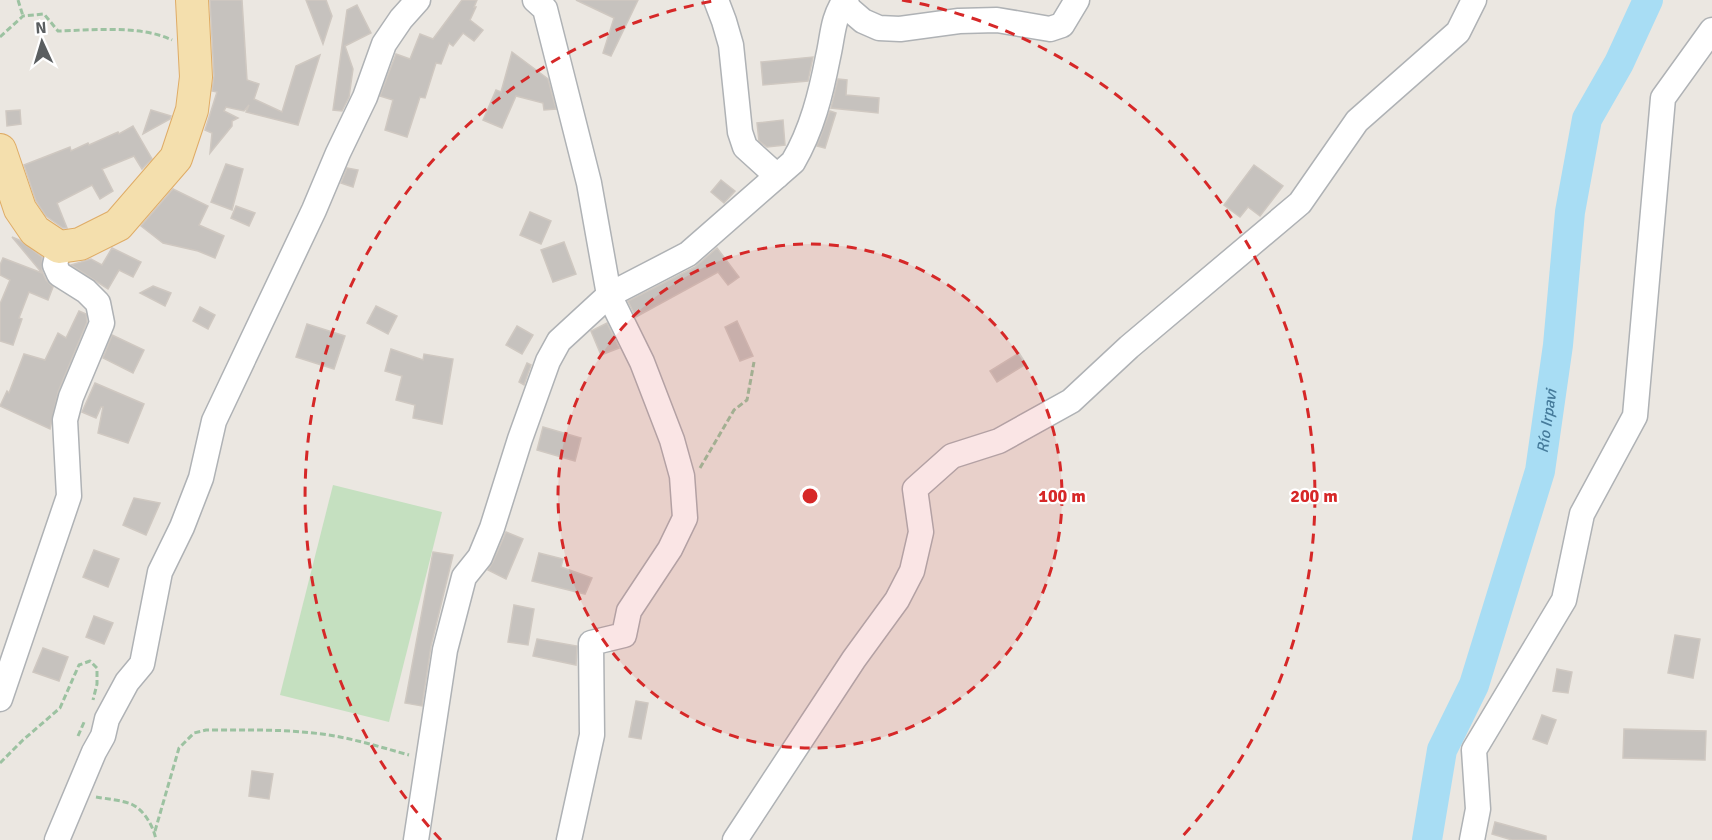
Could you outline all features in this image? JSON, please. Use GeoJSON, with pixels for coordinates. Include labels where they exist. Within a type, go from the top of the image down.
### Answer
{"type":"FeatureCollection","features":[{"type":"Feature","properties":{"kind":"main road"},"geometry":{"type":"LineString","coordinates":[[0,150],[20,209],[35,231],[59,247],[80,244],[118,225],[176,158],[192,110],[196,77],[192,0]]}},
{"type":"Feature","properties":{"kind":"street"},"geometry":{"type":"LineString","coordinates":[[57,840],[93,752],[103,736],[107,719],[127,682],[142,664],[160,572],[182,527],[201,478],[214,421],[294,254],[365,97],[384,44],[400,19],[418,0]]}},
{"type":"Feature","properties":{"kind":"street"},"geometry":{"type":"LineString","coordinates":[[716,0],[731,45],[742,139],[745,147],[777,176]]}},
{"type":"Feature","properties":{"kind":"street"},"geometry":{"type":"LineString","coordinates":[[416,840],[445,650],[464,577],[480,557],[492,528],[520,438],[548,361],[559,341],[609,295],[688,254],[793,162],[801,150],[819,100],[836,14],[845,0]]}},
{"type":"Feature","properties":{"kind":"street"},"geometry":{"type":"LineString","coordinates":[[845,0],[849,9],[863,21],[879,28],[900,30],[959,21],[997,20],[1050,29],[1062,25],[1077,0]]}},
{"type":"Feature","properties":{"kind":"street"},"geometry":{"type":"LineString","coordinates":[[735,840],[854,659],[897,600],[912,571],[921,532],[915,489],[952,456],[999,441],[1071,401],[1129,346],[1300,203],[1357,121],[1458,32],[1474,0]]}},
{"type":"Feature","properties":{"kind":"street"},"geometry":{"type":"LineString","coordinates":[[544,3],[589,183],[609,295],[642,362],[672,440],[682,476],[685,518],[670,549],[629,611],[624,635],[591,643],[592,735],[569,840]]}},
{"type":"Feature","properties":{"kind":"street"},"geometry":{"type":"LineString","coordinates":[[1472,840],[1478,809],[1474,750],[1564,600],[1582,514],[1635,416],[1663,98],[1712,30]]}},
{"type":"Feature","properties":{"kind":"street"},"geometry":{"type":"LineString","coordinates":[[0,699],[69,496],[65,420],[71,397],[102,323],[98,303],[86,291],[59,273],[55,265],[59,247]]}},
{"type":"Feature","properties":{"kind":"path"},"geometry":{"type":"LineString","coordinates":[[18,0],[23,16]]}},
{"type":"Feature","properties":{"kind":"path"},"geometry":{"type":"LineString","coordinates":[[0,37],[23,16],[44,14],[58,31],[157,33],[195,51]]}},
{"type":"Feature","properties":{"kind":"path"},"geometry":{"type":"LineString","coordinates":[[682,498],[734,410],[747,400],[754,362]]}},
{"type":"Feature","properties":{"kind":"path"},"geometry":{"type":"LineString","coordinates":[[0,763],[60,708],[79,665],[90,661],[96,664],[97,668],[97,684],[92,703]]}},
{"type":"Feature","properties":{"kind":"path"},"geometry":{"type":"LineString","coordinates":[[87,715],[76,741],[79,753],[93,752]]}},
{"type":"Feature","properties":{"kind":"path"},"geometry":{"type":"LineString","coordinates":[[154,831],[179,748],[194,733],[206,730],[285,730],[323,734],[356,740],[428,761]]}},
{"type":"Feature","properties":{"kind":"path"},"geometry":{"type":"LineString","coordinates":[[77,792],[133,805],[143,814],[154,831],[156,840]]}},
{"type":"Feature","properties":{"kind":"green space"},"geometry":{"type":"Polygon","coordinates":[[[333,485],[442,512],[389,722],[280,695],[333,485]]]}},
{"type":"Feature","properties":{"kind":"building"},"geometry":{"type":"Polygon","coordinates":[[[210,0],[242,0],[247,80],[259,84],[254,99],[282,112],[296,66],[320,55],[298,125],[246,112],[249,105],[244,111],[226,107],[224,111],[238,118],[232,121],[232,126],[210,153],[212,133],[205,130],[217,92],[212,91],[214,76],[210,0]]]}},
{"type":"Feature","properties":{"kind":"building"},"geometry":{"type":"Polygon","coordinates":[[[306,0],[326,0],[332,16],[323,44],[306,0]]]}},
{"type":"Feature","properties":{"kind":"building"},"geometry":{"type":"Polygon","coordinates":[[[462,0],[477,0],[470,20],[483,30],[474,41],[463,33],[453,46],[449,43],[441,64],[436,63],[425,98],[420,97],[407,137],[385,130],[393,100],[380,96],[396,54],[410,59],[420,34],[433,39],[462,0]]]}},
{"type":"Feature","properties":{"kind":"building"},"geometry":{"type":"Polygon","coordinates":[[[576,0],[638,0],[611,56],[603,53],[614,18],[576,0]]]}},
{"type":"Feature","properties":{"kind":"building"},"geometry":{"type":"Polygon","coordinates":[[[357,5],[371,33],[345,46],[353,69],[349,97],[342,111],[333,110],[347,10],[357,5]]]}},
{"type":"Feature","properties":{"kind":"building"},"geometry":{"type":"Polygon","coordinates":[[[512,52],[548,79],[556,109],[544,110],[543,103],[516,96],[502,128],[483,120],[496,90],[501,92],[512,52]]]}},
{"type":"Feature","properties":{"kind":"building"},"geometry":{"type":"Polygon","coordinates":[[[813,57],[808,81],[763,85],[761,62],[813,57]]]}},
{"type":"Feature","properties":{"kind":"building"},"geometry":{"type":"Polygon","coordinates":[[[838,79],[847,80],[846,95],[879,98],[878,113],[831,108],[838,79]]]}},
{"type":"Feature","properties":{"kind":"building"},"geometry":{"type":"Polygon","coordinates":[[[20,110],[21,124],[7,126],[6,111],[20,110]]]}},
{"type":"Feature","properties":{"kind":"building"},"geometry":{"type":"Polygon","coordinates":[[[151,110],[171,116],[170,119],[143,134],[151,110]]]}},
{"type":"Feature","properties":{"kind":"building"},"geometry":{"type":"Polygon","coordinates":[[[830,111],[836,113],[825,148],[817,146],[830,111]]]}},
{"type":"Feature","properties":{"kind":"building"},"geometry":{"type":"Polygon","coordinates":[[[783,120],[785,145],[767,147],[759,141],[757,123],[783,120]]]}},
{"type":"Feature","properties":{"kind":"building"},"geometry":{"type":"Polygon","coordinates":[[[133,126],[152,159],[142,169],[134,156],[102,169],[113,191],[100,199],[92,185],[57,203],[67,228],[63,228],[46,216],[36,201],[24,165],[70,147],[71,151],[88,143],[89,145],[133,126]]]}},
{"type":"Feature","properties":{"kind":"building"},"geometry":{"type":"Polygon","coordinates":[[[226,164],[243,169],[232,210],[211,202],[226,164]]]}},
{"type":"Feature","properties":{"kind":"building"},"geometry":{"type":"Polygon","coordinates":[[[1254,165],[1283,186],[1260,216],[1248,207],[1240,217],[1224,205],[1254,165]]]}},
{"type":"Feature","properties":{"kind":"building"},"geometry":{"type":"Polygon","coordinates":[[[347,168],[358,170],[353,187],[341,183],[347,168]]]}},
{"type":"Feature","properties":{"kind":"building"},"geometry":{"type":"Polygon","coordinates":[[[721,180],[735,191],[724,203],[711,192],[721,180]]]}},
{"type":"Feature","properties":{"kind":"building"},"geometry":{"type":"Polygon","coordinates":[[[173,189],[208,206],[199,225],[224,236],[215,258],[198,251],[163,243],[141,226],[173,189]]]}},
{"type":"Feature","properties":{"kind":"building"},"geometry":{"type":"Polygon","coordinates":[[[236,206],[255,213],[249,226],[231,218],[236,206]]]}},
{"type":"Feature","properties":{"kind":"building"},"geometry":{"type":"Polygon","coordinates":[[[530,212],[551,221],[541,244],[520,235],[530,212]]]}},
{"type":"Feature","properties":{"kind":"building"},"geometry":{"type":"Polygon","coordinates":[[[12,237],[42,257],[42,271],[46,280],[53,287],[48,300],[29,292],[19,318],[22,319],[13,345],[0,341],[0,304],[10,280],[0,275],[0,265],[3,258],[42,273],[12,237]]]}},
{"type":"Feature","properties":{"kind":"building"},"geometry":{"type":"Polygon","coordinates":[[[564,242],[576,274],[553,282],[541,250],[564,242]]]}},
{"type":"Feature","properties":{"kind":"building"},"geometry":{"type":"Polygon","coordinates":[[[112,248],[141,262],[133,277],[119,270],[108,289],[71,265],[91,259],[102,265],[112,248]]]}},
{"type":"Feature","properties":{"kind":"building"},"geometry":{"type":"Polygon","coordinates":[[[717,248],[739,277],[728,285],[718,272],[636,317],[628,301],[695,267],[717,248]]]}},
{"type":"Feature","properties":{"kind":"building"},"geometry":{"type":"Polygon","coordinates":[[[153,286],[171,293],[165,306],[140,293],[153,286]]]}},
{"type":"Feature","properties":{"kind":"building"},"geometry":{"type":"Polygon","coordinates":[[[376,306],[397,316],[388,334],[367,323],[376,306]]]}},
{"type":"Feature","properties":{"kind":"building"},"geometry":{"type":"Polygon","coordinates":[[[200,307],[215,315],[208,329],[193,321],[200,307]]]}},
{"type":"Feature","properties":{"kind":"building"},"geometry":{"type":"Polygon","coordinates":[[[79,311],[86,314],[87,322],[58,392],[50,429],[0,406],[7,391],[9,393],[24,354],[45,360],[58,333],[66,338],[79,311]]]}},
{"type":"Feature","properties":{"kind":"building"},"geometry":{"type":"Polygon","coordinates":[[[737,321],[753,356],[740,361],[725,327],[737,321]]]}},
{"type":"Feature","properties":{"kind":"building"},"geometry":{"type":"Polygon","coordinates":[[[607,323],[619,348],[601,355],[591,331],[607,323]]]}},
{"type":"Feature","properties":{"kind":"building"},"geometry":{"type":"Polygon","coordinates":[[[307,324],[345,336],[334,369],[296,357],[307,324]]]}},
{"type":"Feature","properties":{"kind":"building"},"geometry":{"type":"Polygon","coordinates":[[[517,326],[533,335],[522,354],[506,345],[517,326]]]}},
{"type":"Feature","properties":{"kind":"building"},"geometry":{"type":"Polygon","coordinates":[[[112,335],[144,350],[133,373],[103,358],[112,335]]]}},
{"type":"Feature","properties":{"kind":"building"},"geometry":{"type":"Polygon","coordinates":[[[391,349],[423,360],[424,354],[453,359],[442,424],[413,418],[415,405],[396,400],[402,376],[385,371],[391,349]]]}},
{"type":"Feature","properties":{"kind":"building"},"geometry":{"type":"Polygon","coordinates":[[[1019,353],[1026,364],[997,382],[990,371],[1019,353]]]}},
{"type":"Feature","properties":{"kind":"building"},"geometry":{"type":"Polygon","coordinates":[[[527,363],[531,365],[524,385],[519,382],[527,363]]]}},
{"type":"Feature","properties":{"kind":"building"},"geometry":{"type":"Polygon","coordinates":[[[95,383],[144,404],[128,443],[98,433],[103,407],[96,418],[82,412],[95,383]]]}},
{"type":"Feature","properties":{"kind":"building"},"geometry":{"type":"Polygon","coordinates":[[[543,427],[581,438],[575,461],[537,450],[543,427]]]}},
{"type":"Feature","properties":{"kind":"building"},"geometry":{"type":"Polygon","coordinates":[[[134,498],[160,503],[146,535],[123,525],[134,498]]]}},
{"type":"Feature","properties":{"kind":"building"},"geometry":{"type":"Polygon","coordinates":[[[506,532],[523,539],[506,579],[488,570],[506,532]]]}},
{"type":"Feature","properties":{"kind":"building"},"geometry":{"type":"Polygon","coordinates":[[[94,550],[119,559],[108,587],[83,577],[94,550]]]}},
{"type":"Feature","properties":{"kind":"building"},"geometry":{"type":"Polygon","coordinates":[[[433,552],[453,555],[431,646],[422,706],[405,703],[433,552]]]}},
{"type":"Feature","properties":{"kind":"building"},"geometry":{"type":"Polygon","coordinates":[[[539,553],[563,559],[561,567],[592,578],[585,594],[532,581],[539,553]]]}},
{"type":"Feature","properties":{"kind":"building"},"geometry":{"type":"Polygon","coordinates":[[[514,605],[534,609],[528,645],[508,642],[514,605]]]}},
{"type":"Feature","properties":{"kind":"building"},"geometry":{"type":"Polygon","coordinates":[[[94,616],[113,623],[104,644],[86,637],[94,616]]]}},
{"type":"Feature","properties":{"kind":"building"},"geometry":{"type":"Polygon","coordinates":[[[1675,635],[1700,639],[1693,678],[1668,673],[1675,635]]]}},
{"type":"Feature","properties":{"kind":"building"},"geometry":{"type":"Polygon","coordinates":[[[537,639],[577,646],[576,665],[533,656],[537,639]]]}},
{"type":"Feature","properties":{"kind":"building"},"geometry":{"type":"Polygon","coordinates":[[[43,648],[68,657],[59,681],[33,672],[43,648]]]}},
{"type":"Feature","properties":{"kind":"building"},"geometry":{"type":"Polygon","coordinates":[[[1557,669],[1572,672],[1568,693],[1553,691],[1557,669]]]}},
{"type":"Feature","properties":{"kind":"building"},"geometry":{"type":"Polygon","coordinates":[[[636,701],[648,703],[641,739],[629,737],[636,701]]]}},
{"type":"Feature","properties":{"kind":"building"},"geometry":{"type":"Polygon","coordinates":[[[1542,715],[1556,720],[1547,744],[1533,739],[1542,715]]]}},
{"type":"Feature","properties":{"kind":"building"},"geometry":{"type":"Polygon","coordinates":[[[1624,729],[1706,731],[1705,760],[1623,758],[1624,729]]]}},
{"type":"Feature","properties":{"kind":"building"},"geometry":{"type":"Polygon","coordinates":[[[252,771],[273,774],[269,799],[249,796],[252,771]]]}},
{"type":"Feature","properties":{"kind":"building"},"geometry":{"type":"Polygon","coordinates":[[[1495,822],[1546,836],[1546,840],[1512,840],[1492,834],[1495,822]]]}},
{"type":"Feature","properties":{"kind":"waterway","name":"Río Irpavi"},"geometry":{"type":"LineString","coordinates":[[1427,840],[1442,750],[1474,685],[1540,471],[1558,345],[1570,212],[1587,119],[1619,63],[1648,0]]}}]}
